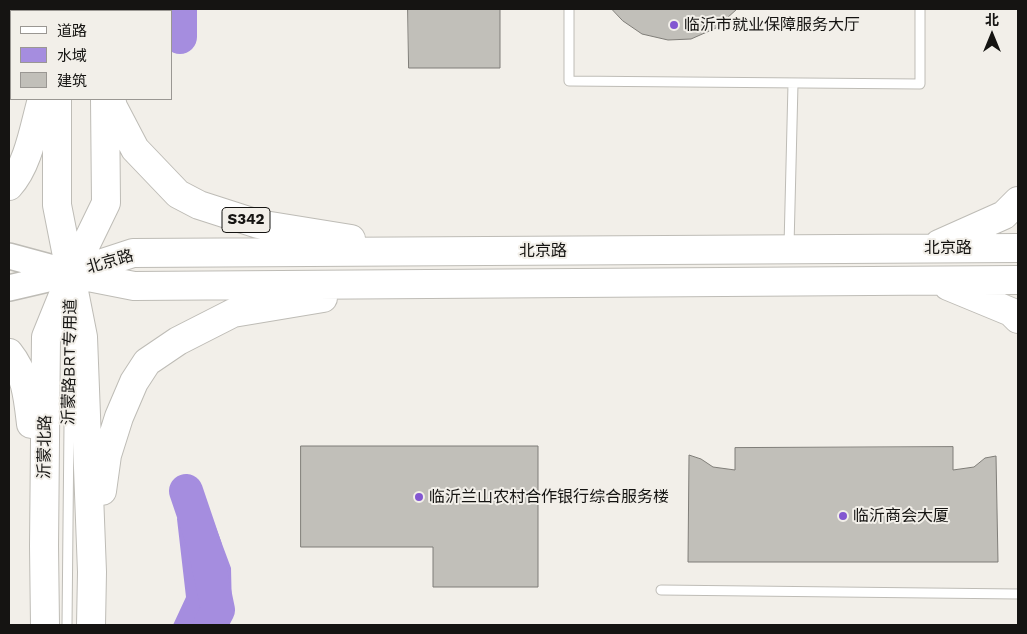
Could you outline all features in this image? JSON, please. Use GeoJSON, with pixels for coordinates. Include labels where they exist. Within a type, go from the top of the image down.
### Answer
{"type":"FeatureCollection","features":[{"type":"Feature","properties":{"kind":"main road"},"geometry":{"type":"LineString","coordinates":[[9,186],[15,179],[24,159],[42,100]]}},
{"type":"Feature","properties":{"kind":"main road"},"geometry":{"type":"LineString","coordinates":[[57,100],[57,205],[72,273],[83,338],[92,572],[91,625]]}},
{"type":"Feature","properties":{"kind":"main road","name":"沂蒙北路"},"geometry":{"type":"LineString","coordinates":[[45,625],[46,337],[72,273],[106,203],[105,100]]}},
{"type":"Feature","properties":{"kind":"main road","name":"S342"},"geometry":{"type":"LineString","coordinates":[[111,100],[135,149],[178,194],[199,205],[258,224],[434,252]]}},
{"type":"Feature","properties":{"kind":"main road"},"geometry":{"type":"LineString","coordinates":[[930,248],[1004,214],[1018,201]]}},
{"type":"Feature","properties":{"kind":"main road","name":"北京路"},"geometry":{"type":"LineString","coordinates":[[9,288],[72,273],[133,253],[1018,248]]}},
{"type":"Feature","properties":{"kind":"main road","name":"北京路"},"geometry":{"type":"LineString","coordinates":[[9,256],[72,273],[134,286],[1018,280]]}},
{"type":"Feature","properties":{"kind":"main road"},"geometry":{"type":"LineString","coordinates":[[935,281],[1011,312],[1018,319]]}},
{"type":"Feature","properties":{"kind":"main road"},"geometry":{"type":"LineString","coordinates":[[92,572],[106,456],[119,417],[134,382],[146,362],[178,340],[233,313],[404,284]]}},
{"type":"Feature","properties":{"kind":"main road"},"geometry":{"type":"LineString","coordinates":[[9,353],[27,388],[44,546]]}},
{"type":"Feature","properties":{"kind":"lane"},"geometry":{"type":"LineString","coordinates":[[569,9],[569,81],[793,84],[920,84],[920,9]]}},
{"type":"Feature","properties":{"kind":"lane"},"geometry":{"type":"LineString","coordinates":[[789,249],[793,84]]}},
{"type":"Feature","properties":{"kind":"lane","name":"沂蒙路BRT专用道"},"geometry":{"type":"LineString","coordinates":[[67,625],[69,337],[72,273],[70,224]]}},
{"type":"Feature","properties":{"kind":"lane"},"geometry":{"type":"LineString","coordinates":[[661,590],[1018,594]]}},
{"type":"Feature","properties":{"kind":"water"},"geometry":{"type":"Polygon","coordinates":[[[187,498],[203,508],[212,517],[231,568],[232,612],[228,625],[173,625],[186,597],[177,519],[187,498]]]}},
{"type":"Feature","properties":{"kind":"building"},"geometry":{"type":"Polygon","coordinates":[[[408,9],[500,9],[500,68],[409,68],[408,9]]]}},
{"type":"Feature","properties":{"kind":"building","name":"临沂市就业保障服务大厅"},"geometry":{"type":"Polygon","coordinates":[[[612,9],[737,9],[716,28],[691,39],[668,40],[642,34],[623,21],[612,9]]]}},
{"type":"Feature","properties":{"kind":"building","name":"临沂兰山农村合作银行综合服务楼"},"geometry":{"type":"Polygon","coordinates":[[[301,446],[538,446],[538,587],[433,587],[433,547],[301,547],[301,446]]]}},
{"type":"Feature","properties":{"kind":"building","name":"临沂商会大厦"},"geometry":{"type":"Polygon","coordinates":[[[953,447],[953,470],[974,467],[985,458],[996,456],[998,562],[688,562],[689,455],[701,459],[713,467],[735,470],[735,448],[953,447]]]}},
{"type":"Feature","properties":{"kind":"waterway"},"geometry":{"type":"LineString","coordinates":[[180,9],[180,37]]}},
{"type":"Feature","properties":{"kind":"waterway"},"geometry":{"type":"LineString","coordinates":[[186,491],[205,547],[218,610],[210,625]]}},
{"type":"Feature","properties":{"kind":"place","name":"临沂市就业保障服务大厅"},"geometry":{"type":"Point","coordinates":[674,25]}},
{"type":"Feature","properties":{"kind":"place","name":"临沂兰山农村合作银行综合服务楼"},"geometry":{"type":"Point","coordinates":[419,497]}},
{"type":"Feature","properties":{"kind":"place","name":"临沂商会大厦"},"geometry":{"type":"Point","coordinates":[843,516]}}]}
